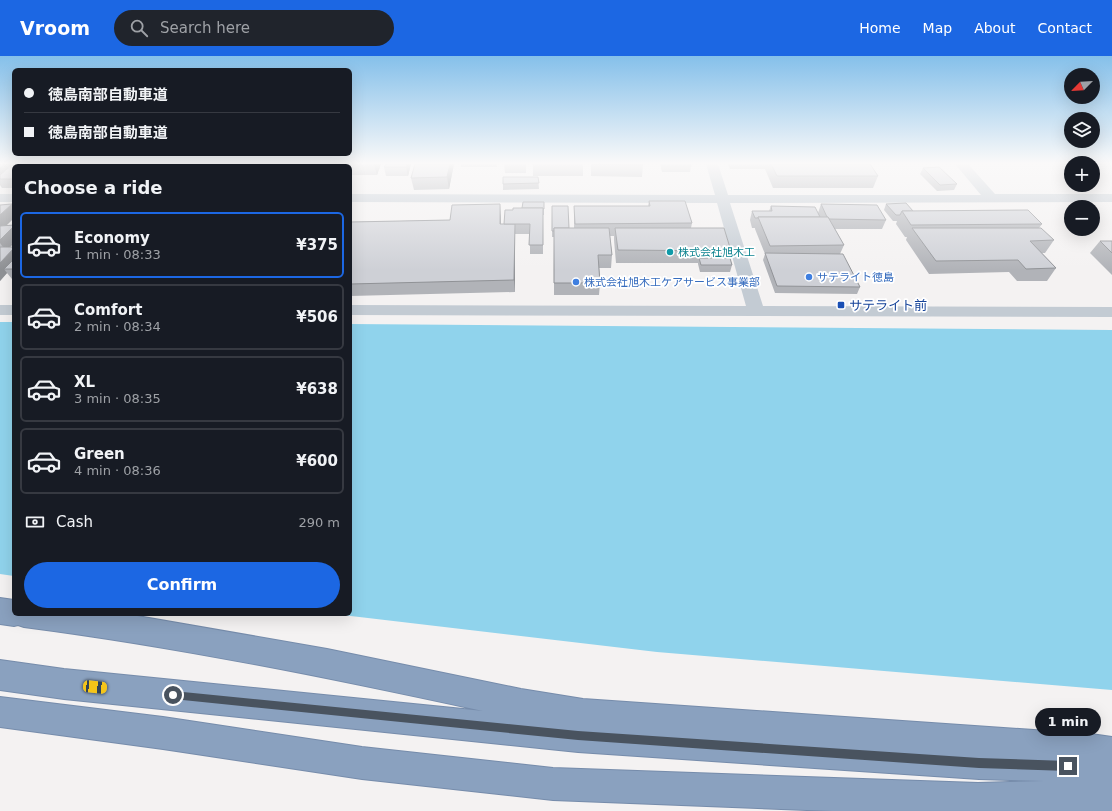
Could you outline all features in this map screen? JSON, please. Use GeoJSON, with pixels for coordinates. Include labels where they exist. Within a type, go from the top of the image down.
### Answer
{"type":"FeatureCollection","features":[{"type":"Feature","properties":{"kind":"highway"},"geometry":{"type":"LineString","coordinates":[[0,611],[12,613]]}},
{"type":"Feature","properties":{"kind":"highway"},"geometry":{"type":"LineString","coordinates":[[40,616],[106,624],[319,662],[521,704],[584,714],[1075,749],[1112,753]]}},
{"type":"Feature","properties":{"kind":"highway"},"geometry":{"type":"LineString","coordinates":[[0,675],[64,684],[578,736],[979,763],[1112,768]]}},
{"type":"Feature","properties":{"kind":"highway"},"geometry":{"type":"LineString","coordinates":[[0,712],[163,733],[362,762],[553,784],[978,800],[1112,796]]}},
{"type":"Feature","properties":{"kind":"street"},"geometry":{"type":"LineString","coordinates":[[723,199],[756,310]]}},
{"type":"Feature","properties":{"kind":"street"},"geometry":{"type":"LineString","coordinates":[[0,310],[12,310]]}},
{"type":"Feature","properties":{"kind":"street"},"geometry":{"type":"LineString","coordinates":[[352,310],[1112,312]]}},
{"type":"Feature","properties":{"kind":"street"},"geometry":{"type":"LineString","coordinates":[[352,310],[1112,312]]}},
{"type":"Feature","properties":{"kind":"water"},"geometry":{"type":"Polygon","coordinates":[[[0,322],[12,322],[12,576],[0,574],[0,322]]]}},
{"type":"Feature","properties":{"kind":"water"},"geometry":{"type":"Polygon","coordinates":[[[352,324],[1112,330],[1112,690],[657,652],[351,616],[352,324]]]}},
{"type":"Feature","properties":{"kind":"building"},"geometry":{"type":"Polygon","coordinates":[[[649,201],[685,201],[692,223],[575,224],[574,206],[650,206],[649,201]]]}},
{"type":"Feature","properties":{"kind":"building"},"geometry":{"type":"Polygon","coordinates":[[[523,202],[544,202],[544,209],[522,208],[523,202]]]}},
{"type":"Feature","properties":{"kind":"building"},"geometry":{"type":"Polygon","coordinates":[[[906,203],[913,211],[902,211],[900,215],[896,215],[886,204],[906,203]]]}},
{"type":"Feature","properties":{"kind":"building"},"geometry":{"type":"Polygon","coordinates":[[[12,204],[0,215],[0,205],[12,204]]]}},
{"type":"Feature","properties":{"kind":"building"},"geometry":{"type":"Polygon","coordinates":[[[500,204],[500,224],[515,224],[514,280],[352,284],[352,222],[450,220],[452,205],[500,204]]]}},
{"type":"Feature","properties":{"kind":"building"},"geometry":{"type":"Polygon","coordinates":[[[821,204],[877,205],[886,220],[829,219],[821,204]]]}},
{"type":"Feature","properties":{"kind":"building"},"geometry":{"type":"Polygon","coordinates":[[[552,206],[568,206],[569,228],[554,228],[554,231],[552,231],[552,206]]]}},
{"type":"Feature","properties":{"kind":"building"},"geometry":{"type":"Polygon","coordinates":[[[771,206],[815,207],[820,217],[755,218],[752,211],[772,211],[771,206]]]}},
{"type":"Feature","properties":{"kind":"building"},"geometry":{"type":"Polygon","coordinates":[[[513,208],[543,208],[543,245],[529,245],[530,224],[504,224],[505,210],[513,210],[513,208]]]}},
{"type":"Feature","properties":{"kind":"building"},"geometry":{"type":"Polygon","coordinates":[[[1028,210],[1042,224],[911,225],[902,211],[1028,210]]]}},
{"type":"Feature","properties":{"kind":"building"},"geometry":{"type":"Polygon","coordinates":[[[758,217],[828,217],[844,245],[770,246],[758,217]]]}},
{"type":"Feature","properties":{"kind":"building"},"geometry":{"type":"Polygon","coordinates":[[[12,225],[12,228],[0,240],[0,226],[12,225]]]}},
{"type":"Feature","properties":{"kind":"building","name":"株式会社旭木工ケアサービス事業部"},"geometry":{"type":"Polygon","coordinates":[[[554,228],[609,228],[612,255],[598,255],[600,283],[554,283],[554,228]]]}},
{"type":"Feature","properties":{"kind":"building"},"geometry":{"type":"Polygon","coordinates":[[[615,228],[724,228],[731,251],[618,250],[615,228]]]}},
{"type":"Feature","properties":{"kind":"building"},"geometry":{"type":"Polygon","coordinates":[[[912,228],[1041,228],[1054,240],[1030,241],[1056,268],[1026,269],[1018,260],[936,261],[912,228]]]}},
{"type":"Feature","properties":{"kind":"building"},"geometry":{"type":"Polygon","coordinates":[[[1100,241],[1112,241],[1112,253],[1100,241]]]}},
{"type":"Feature","properties":{"kind":"building"},"geometry":{"type":"Polygon","coordinates":[[[0,247],[12,247],[12,250],[0,263],[0,247]]]}},
{"type":"Feature","properties":{"kind":"building","name":"サテライト徳島"},"geometry":{"type":"Polygon","coordinates":[[[765,253],[843,254],[860,287],[777,286],[765,253]]]}},
{"type":"Feature","properties":{"kind":"building"},"geometry":{"type":"Polygon","coordinates":[[[699,258],[730,258],[732,265],[701,265],[699,258]]]}},
{"type":"Feature","properties":{"kind":"building"},"geometry":{"type":"Polygon","coordinates":[[[12,261],[12,269],[4,269],[12,261]]]}},
{"type":"Feature","properties":{"kind":"place","name":"株式会社旭木工"},"geometry":{"type":"Point","coordinates":[670,252]}},
{"type":"Feature","properties":{"kind":"place","name":"サテライト徳島"},"geometry":{"type":"Point","coordinates":[809,277]}},
{"type":"Feature","properties":{"kind":"place","name":"株式会社旭木工ケアサービス事業部"},"geometry":{"type":"Point","coordinates":[576,282]}},
{"type":"Feature","properties":{"kind":"place","name":"サテライト前"},"geometry":{"type":"Point","coordinates":[841,305]}},
{"type":"Feature","properties":{"kind":"route"},"geometry":{"type":"LineString","coordinates":[[173,695],[578,736],[979,763],[1068,766]]}}]}
